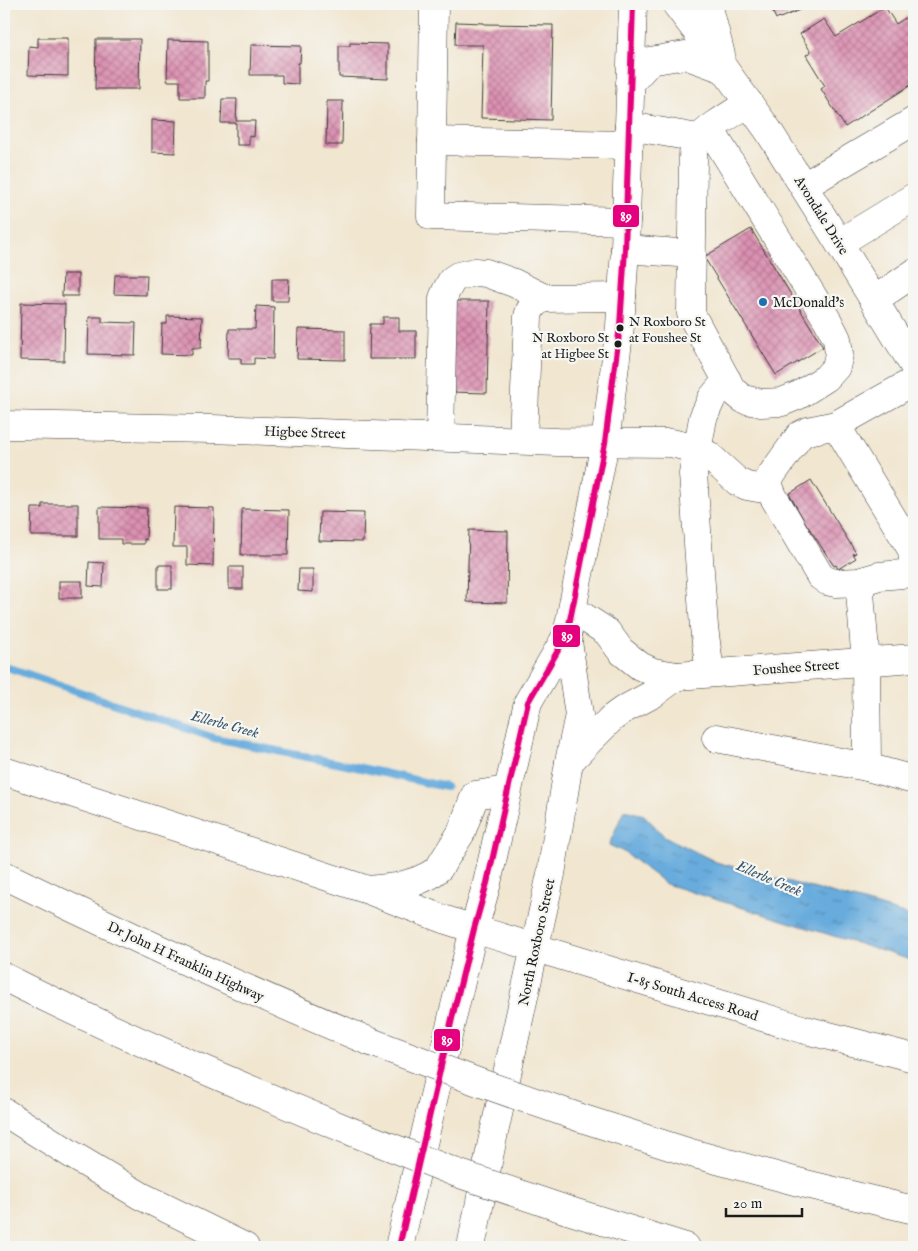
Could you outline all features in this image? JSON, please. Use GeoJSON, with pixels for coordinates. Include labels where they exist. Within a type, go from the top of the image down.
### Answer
{"type":"FeatureCollection","features":[{"type":"Feature","properties":{"kind":"main road"},"geometry":{"type":"LineString","coordinates":[[434,4],[431,216],[626,221]]}},
{"type":"Feature","properties":{"kind":"main road","name":"North Roxboro Street"},"geometry":{"type":"LineString","coordinates":[[472,1247],[492,1142],[551,874],[579,715],[570,623],[605,443],[620,326],[625,249],[633,4]]}},
{"type":"Feature","properties":{"kind":"main road","name":"Avondale Drive"},"geometry":{"type":"LineString","coordinates":[[676,4],[768,130],[914,366]]}},
{"type":"Feature","properties":{"kind":"main road","name":"Avondale Drive"},"geometry":{"type":"LineString","coordinates":[[708,4],[724,69]]}},
{"type":"Feature","properties":{"kind":"main road"},"geometry":{"type":"LineString","coordinates":[[630,83],[650,61],[685,55],[724,69]]}},
{"type":"Feature","properties":{"kind":"main road"},"geometry":{"type":"LineString","coordinates":[[704,134],[775,235],[837,339],[839,354],[836,367],[826,378],[799,395],[782,402],[761,403],[743,399],[732,390],[691,314],[693,160],[695,144],[704,134],[726,117],[749,103]]}},
{"type":"Feature","properties":{"kind":"main road"},"geometry":{"type":"LineString","coordinates":[[804,186],[914,121]]}},
{"type":"Feature","properties":{"kind":"main road"},"geometry":{"type":"LineString","coordinates":[[432,141],[704,134]]}},
{"type":"Feature","properties":{"kind":"main road"},"geometry":{"type":"LineString","coordinates":[[839,243],[914,197]]}},
{"type":"Feature","properties":{"kind":"main road"},"geometry":{"type":"LineString","coordinates":[[704,338],[724,350],[740,375],[753,384],[766,388],[783,388],[797,383],[817,370],[824,361],[827,350],[825,337],[782,266],[775,235]]}},
{"type":"Feature","properties":{"kind":"main road"},"geometry":{"type":"LineString","coordinates":[[625,249],[692,254]]}},
{"type":"Feature","properties":{"kind":"main road"},"geometry":{"type":"LineString","coordinates":[[440,438],[443,298],[452,280],[458,276],[475,272],[486,273],[514,283],[544,298],[622,297]]}},
{"type":"Feature","properties":{"kind":"main road"},"geometry":{"type":"LineString","coordinates":[[874,300],[914,273]]}},
{"type":"Feature","properties":{"kind":"main road"},"geometry":{"type":"LineString","coordinates":[[523,440],[528,317],[530,308],[544,298]]}},
{"type":"Feature","properties":{"kind":"main road"},"geometry":{"type":"LineString","coordinates":[[710,674],[704,627],[693,474],[703,418],[712,398],[727,380]]}},
{"type":"Feature","properties":{"kind":"main road"},"geometry":{"type":"LineString","coordinates":[[836,425],[912,550],[914,573],[880,576],[859,582],[836,583],[820,576],[773,496],[770,477],[800,435],[808,431],[836,425],[914,381]]}},
{"type":"Feature","properties":{"kind":"main road","name":"Higbee Street"},"geometry":{"type":"LineString","coordinates":[[4,424],[212,429],[605,443],[671,443],[697,448]]}},
{"type":"Feature","properties":{"kind":"main road"},"geometry":{"type":"LineString","coordinates":[[697,448],[708,455],[738,482],[758,488],[770,486]]}},
{"type":"Feature","properties":{"kind":"main road"},"geometry":{"type":"LineString","coordinates":[[859,582],[866,662],[867,767]]}},
{"type":"Feature","properties":{"kind":"main road","name":"North Roxboro Street"},"geometry":{"type":"LineString","coordinates":[[399,1247],[474,929],[487,883],[528,702],[570,623]]}},
{"type":"Feature","properties":{"kind":"main road","name":"Foushee Street"},"geometry":{"type":"LineString","coordinates":[[570,623],[607,632],[621,651],[640,666],[653,672],[677,676],[914,658]]}},
{"type":"Feature","properties":{"kind":"main road"},"geometry":{"type":"LineString","coordinates":[[570,762],[612,718],[653,694],[677,676]]}},
{"type":"Feature","properties":{"kind":"main road"},"geometry":{"type":"LineString","coordinates":[[716,738],[867,767],[914,780]]}},
{"type":"Feature","properties":{"kind":"main road","name":"I-85 South Access Road"},"geometry":{"type":"LineString","coordinates":[[4,771],[368,890],[474,929],[802,1029],[914,1058]]}},
{"type":"Feature","properties":{"kind":"main road"},"geometry":{"type":"LineString","coordinates":[[368,890],[397,886],[417,881],[430,875],[439,868],[461,833],[475,795],[507,790]]}},
{"type":"Feature","properties":{"kind":"main road","name":"Dr John H Franklin Highway"},"geometry":{"type":"LineString","coordinates":[[4,875],[83,914],[294,1010],[371,1042],[478,1082],[581,1118],[700,1155],[802,1183],[914,1210]]}},
{"type":"Feature","properties":{"kind":"main road"},"geometry":{"type":"LineString","coordinates":[[4,977],[202,1070],[350,1132],[457,1173],[686,1247]]}},
{"type":"Feature","properties":{"kind":"main road"},"geometry":{"type":"LineString","coordinates":[[4,1112],[79,1160],[141,1196],[245,1247]]}},
{"type":"Feature","properties":{"kind":"water"},"geometry":{"type":"Polygon","coordinates":[[[624,810],[644,815],[664,836],[716,862],[914,917],[914,961],[666,884],[624,852],[609,845],[624,810]]]}},
{"type":"Feature","properties":{"kind":"building"},"geometry":{"type":"Polygon","coordinates":[[[769,4],[814,4],[776,19],[769,4]]]}},
{"type":"Feature","properties":{"kind":"building"},"geometry":{"type":"Polygon","coordinates":[[[885,7],[896,24],[908,16],[914,27],[914,83],[845,127],[821,89],[825,86],[806,55],[811,52],[800,34],[824,19],[836,37],[885,7]]]}},
{"type":"Feature","properties":{"kind":"building"},"geometry":{"type":"Polygon","coordinates":[[[456,22],[553,25],[551,120],[481,118],[483,45],[455,45],[456,22]]]}},
{"type":"Feature","properties":{"kind":"building"},"geometry":{"type":"Polygon","coordinates":[[[38,38],[68,38],[68,76],[28,75],[29,46],[38,47],[38,38]]]}},
{"type":"Feature","properties":{"kind":"building"},"geometry":{"type":"Polygon","coordinates":[[[96,39],[140,39],[139,89],[95,89],[96,39]]]}},
{"type":"Feature","properties":{"kind":"building"},"geometry":{"type":"Polygon","coordinates":[[[168,40],[208,41],[208,81],[205,81],[205,98],[180,98],[180,81],[167,81],[168,40]]]}},
{"type":"Feature","properties":{"kind":"building"},"geometry":{"type":"Polygon","coordinates":[[[350,43],[388,44],[388,79],[339,77],[339,46],[350,46],[350,43]]]}},
{"type":"Feature","properties":{"kind":"building"},"geometry":{"type":"Polygon","coordinates":[[[251,45],[301,46],[300,63],[298,63],[298,84],[282,83],[282,75],[250,75],[251,45]]]}},
{"type":"Feature","properties":{"kind":"building"},"geometry":{"type":"Polygon","coordinates":[[[222,99],[237,99],[236,121],[255,121],[254,137],[249,136],[249,145],[237,145],[236,123],[221,123],[222,99]]]}},
{"type":"Feature","properties":{"kind":"building"},"geometry":{"type":"Polygon","coordinates":[[[327,101],[343,101],[342,145],[326,145],[327,101]]]}},
{"type":"Feature","properties":{"kind":"building"},"geometry":{"type":"Polygon","coordinates":[[[152,120],[176,121],[175,153],[152,152],[152,120]]]}},
{"type":"Feature","properties":{"kind":"building"},"geometry":{"type":"Polygon","coordinates":[[[751,229],[823,347],[776,375],[704,257],[751,229]]]}},
{"type":"Feature","properties":{"kind":"building"},"geometry":{"type":"Polygon","coordinates":[[[63,274],[78,274],[78,296],[62,296],[63,274]]]}},
{"type":"Feature","properties":{"kind":"building"},"geometry":{"type":"Polygon","coordinates":[[[115,275],[147,275],[146,295],[114,294],[115,275]]]}},
{"type":"Feature","properties":{"kind":"building"},"geometry":{"type":"Polygon","coordinates":[[[272,279],[289,279],[288,301],[272,301],[272,279]]]}},
{"type":"Feature","properties":{"kind":"building"},"geometry":{"type":"Polygon","coordinates":[[[452,301],[489,301],[487,393],[450,392],[452,301]]]}},
{"type":"Feature","properties":{"kind":"building"},"geometry":{"type":"Polygon","coordinates":[[[21,303],[65,304],[64,361],[20,360],[21,303]]]}},
{"type":"Feature","properties":{"kind":"building"},"geometry":{"type":"Polygon","coordinates":[[[256,306],[274,307],[273,359],[254,358],[254,364],[241,364],[241,358],[228,358],[229,329],[255,329],[256,306]]]}},
{"type":"Feature","properties":{"kind":"building"},"geometry":{"type":"Polygon","coordinates":[[[167,316],[202,317],[201,348],[192,348],[192,355],[161,354],[162,324],[167,324],[167,316]]]}},
{"type":"Feature","properties":{"kind":"building"},"geometry":{"type":"Polygon","coordinates":[[[89,317],[102,317],[102,322],[136,323],[135,355],[88,354],[89,317]]]}},
{"type":"Feature","properties":{"kind":"building"},"geometry":{"type":"Polygon","coordinates":[[[383,317],[399,317],[399,331],[416,331],[416,359],[369,359],[370,324],[383,324],[383,317]]]}},
{"type":"Feature","properties":{"kind":"building"},"geometry":{"type":"Polygon","coordinates":[[[298,329],[345,330],[345,360],[297,359],[298,329]]]}},
{"type":"Feature","properties":{"kind":"building"},"geometry":{"type":"Polygon","coordinates":[[[811,480],[856,553],[853,554],[856,558],[838,569],[836,565],[834,566],[805,522],[789,494],[811,480]]]}},
{"type":"Feature","properties":{"kind":"building"},"geometry":{"type":"Polygon","coordinates":[[[4,503],[6,503],[5,530],[4,530],[4,503]]]}},
{"type":"Feature","properties":{"kind":"building"},"geometry":{"type":"Polygon","coordinates":[[[42,504],[78,504],[78,536],[31,536],[32,508],[42,508],[42,504]]]}},
{"type":"Feature","properties":{"kind":"building"},"geometry":{"type":"Polygon","coordinates":[[[99,507],[147,508],[146,540],[144,539],[144,544],[121,544],[121,539],[99,539],[99,507]]]}},
{"type":"Feature","properties":{"kind":"building"},"geometry":{"type":"Polygon","coordinates":[[[174,507],[214,508],[213,566],[187,565],[187,547],[173,547],[174,507]]]}},
{"type":"Feature","properties":{"kind":"building"},"geometry":{"type":"Polygon","coordinates":[[[242,509],[289,510],[288,555],[241,555],[242,509]]]}},
{"type":"Feature","properties":{"kind":"building"},"geometry":{"type":"Polygon","coordinates":[[[320,512],[364,513],[363,542],[319,541],[320,512]]]}},
{"type":"Feature","properties":{"kind":"building"},"geometry":{"type":"Polygon","coordinates":[[[469,530],[508,531],[507,603],[467,602],[469,530]]]}},
{"type":"Feature","properties":{"kind":"building"},"geometry":{"type":"Polygon","coordinates":[[[89,562],[104,563],[103,587],[88,586],[89,562]]]}},
{"type":"Feature","properties":{"kind":"building"},"geometry":{"type":"Polygon","coordinates":[[[158,565],[172,565],[172,589],[158,589],[158,565]]]}},
{"type":"Feature","properties":{"kind":"building"},"geometry":{"type":"Polygon","coordinates":[[[229,567],[243,567],[243,589],[229,589],[229,567]]]}},
{"type":"Feature","properties":{"kind":"building"},"geometry":{"type":"Polygon","coordinates":[[[299,569],[313,569],[313,592],[298,591],[299,569]]]}},
{"type":"Feature","properties":{"kind":"building"},"geometry":{"type":"Polygon","coordinates":[[[59,581],[82,581],[82,598],[59,598],[59,581]]]}},
{"type":"Feature","properties":{"kind":"waterway","name":"Ellerbe Creek"},"geometry":{"type":"LineString","coordinates":[[4,666],[214,738],[446,787]]}},
{"type":"Feature","properties":{"kind":"transit line","name":"89"},"geometry":{"type":"LineString","coordinates":[[399,1247],[454,1010],[487,883],[528,702],[567,635],[605,443],[620,326],[625,249],[633,4]]}},
{"type":"Feature","properties":{"kind":"place","name":"McDonald's"},"geometry":{"type":"Point","coordinates":[763,302]}},
{"type":"Feature","properties":{"kind":"place","name":"N Roxboro St at Foushee St"},"geometry":{"type":"Point","coordinates":[620,328]}},
{"type":"Feature","properties":{"kind":"place","name":"N Roxboro St at Higbee St"},"geometry":{"type":"Point","coordinates":[618,344]}}]}
